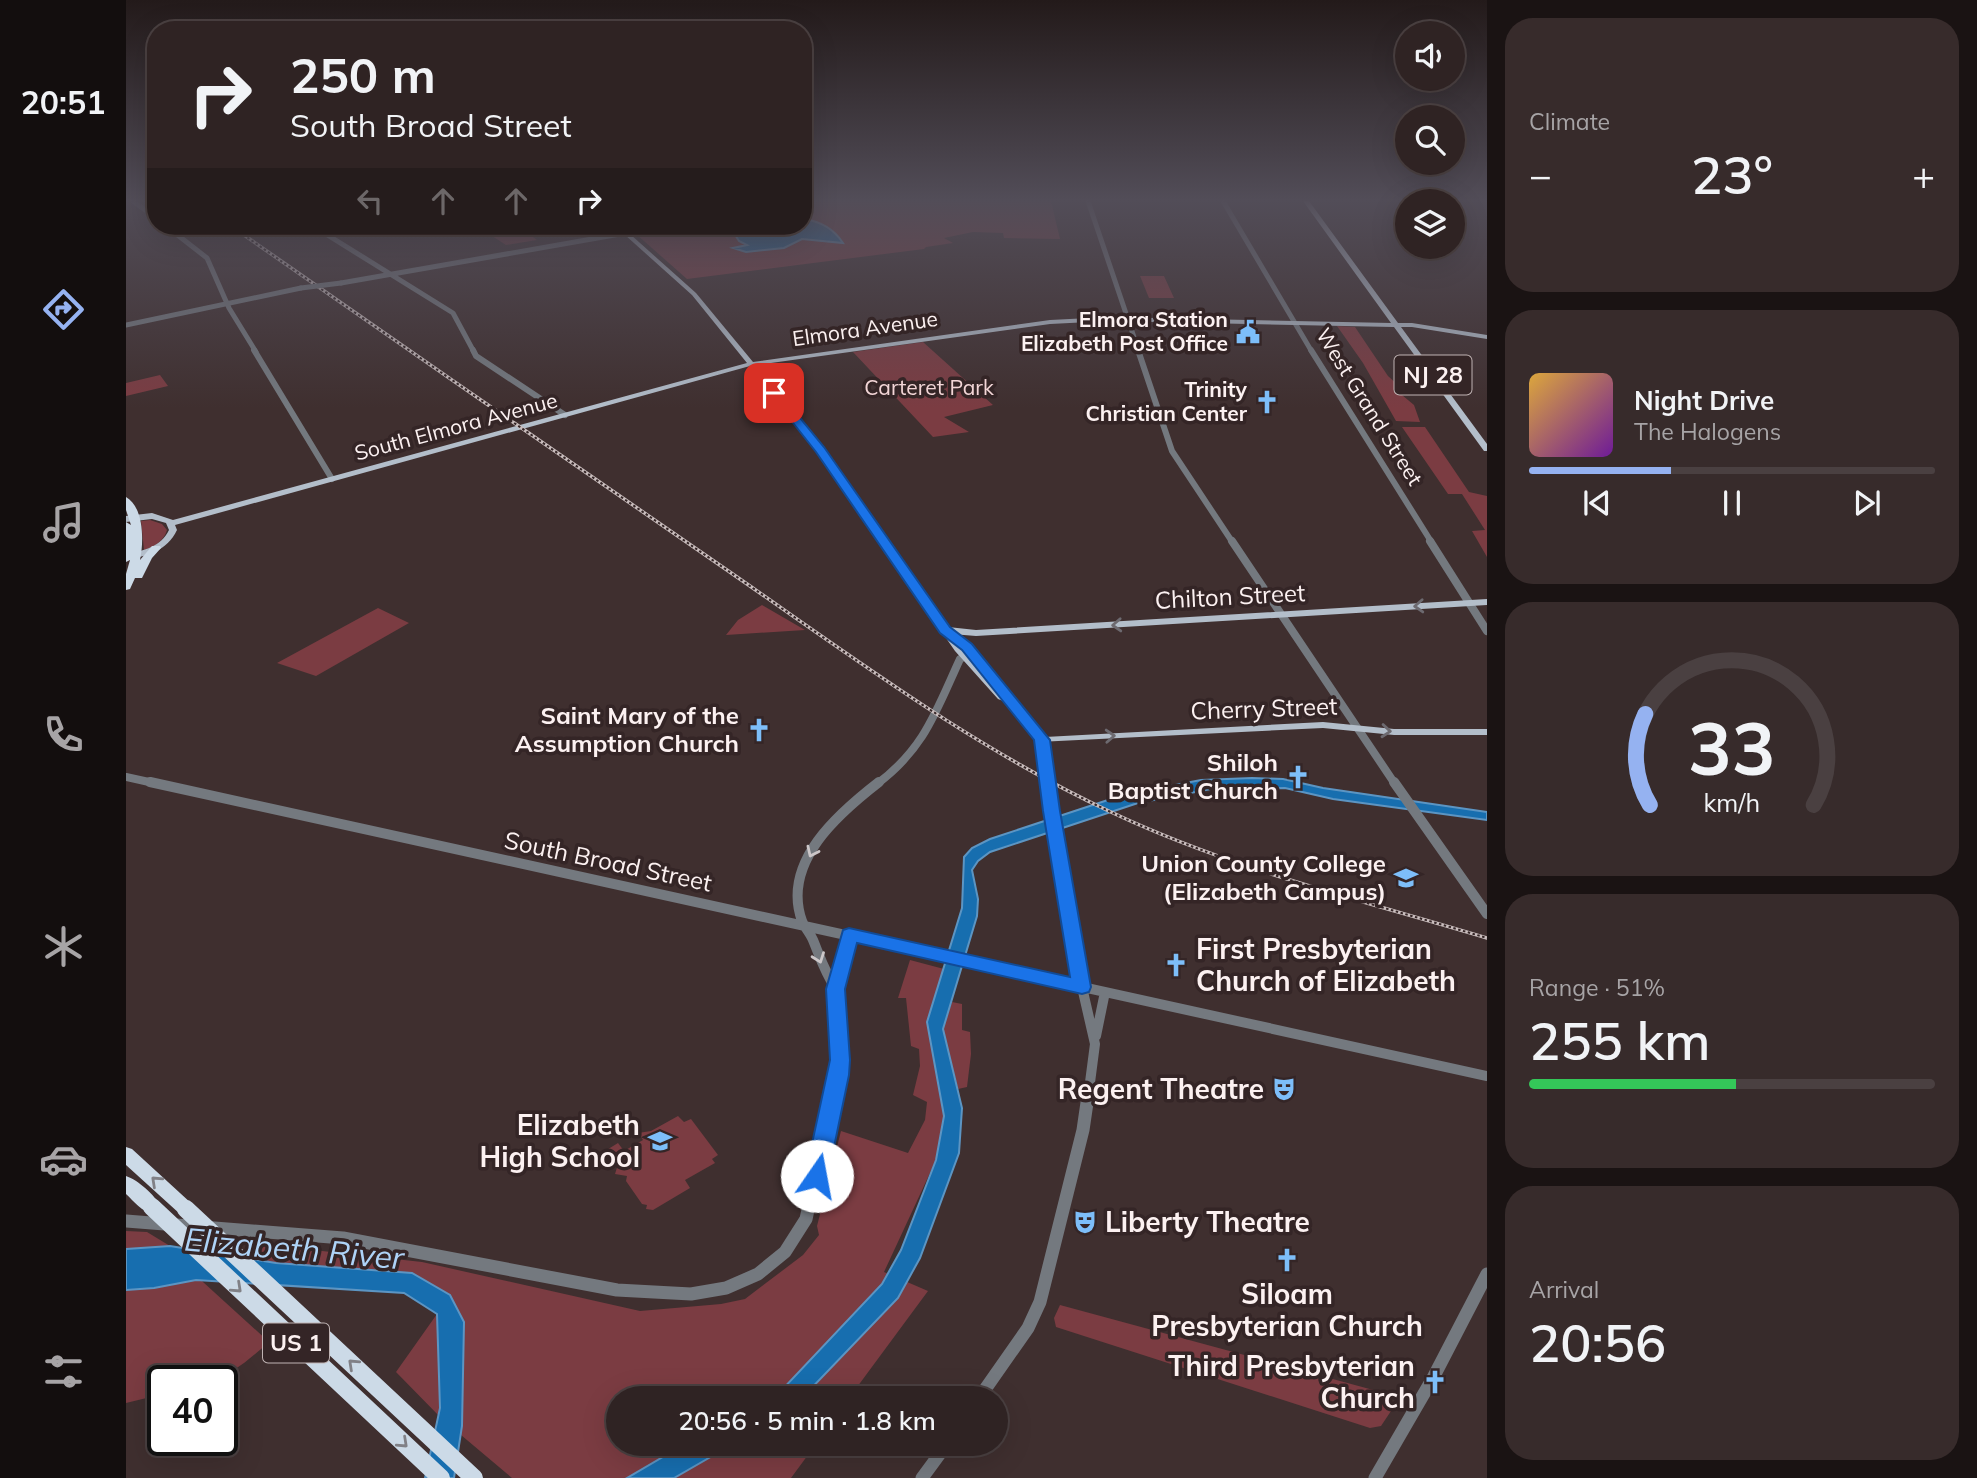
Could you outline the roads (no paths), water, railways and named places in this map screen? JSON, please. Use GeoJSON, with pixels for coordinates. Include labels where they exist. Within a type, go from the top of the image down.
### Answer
{"type":"FeatureCollection","features":[{"type":"Feature","properties":{"kind":"highway"},"geometry":{"type":"LineString","coordinates":[[126,500],[139,539],[129,557]]}},
{"type":"Feature","properties":{"kind":"highway"},"geometry":{"type":"LineString","coordinates":[[126,525],[129,557],[126,588]]}},
{"type":"Feature","properties":{"kind":"highway"},"geometry":{"type":"LineString","coordinates":[[126,588],[135,581],[146,558],[156,548]]}},
{"type":"Feature","properties":{"kind":"highway","name":"US 1"},"geometry":{"type":"LineString","coordinates":[[126,1154],[474,1478]]}},
{"type":"Feature","properties":{"kind":"highway","name":"US 1"},"geometry":{"type":"LineString","coordinates":[[126,1183],[441,1478]]}},
{"type":"Feature","properties":{"kind":"main road"},"geometry":{"type":"LineString","coordinates":[[668,270],[694,294],[820,450],[964,657],[1002,697],[1009,700]]}},
{"type":"Feature","properties":{"kind":"main road","name":"NJ 28"},"geometry":{"type":"LineString","coordinates":[[1360,270],[1487,449]]}},
{"type":"Feature","properties":{"kind":"main road","name":"Elmora Avenue"},"geometry":{"type":"LineString","coordinates":[[751,364],[1050,322],[1126,319],[1400,325],[1446,329],[1487,337]]}},
{"type":"Feature","properties":{"kind":"main road"},"geometry":{"type":"LineString","coordinates":[[1301,334],[1314,323]]}},
{"type":"Feature","properties":{"kind":"main road","name":"NJ 28"},"geometry":{"type":"LineString","coordinates":[[1422,355],[1487,438]]}},
{"type":"Feature","properties":{"kind":"main road","name":"South Elmora Avenue"},"geometry":{"type":"LineString","coordinates":[[171,523],[751,364]]}},
{"type":"Feature","properties":{"kind":"main road"},"geometry":{"type":"LineString","coordinates":[[129,557],[156,548],[172,536],[171,523],[159,517],[130,518]]}},
{"type":"Feature","properties":{"kind":"main road","name":"Chilton Street"},"geometry":{"type":"LineString","coordinates":[[949,634],[1487,602]]}},
{"type":"Feature","properties":{"kind":"main road"},"geometry":{"type":"LineString","coordinates":[[949,634],[967,647],[989,672],[1042,740]]}},
{"type":"Feature","properties":{"kind":"main road"},"geometry":{"type":"LineString","coordinates":[[964,657],[971,658],[989,672]]}},
{"type":"Feature","properties":{"kind":"main road","name":"Cherry Street"},"geometry":{"type":"LineString","coordinates":[[1042,740],[1323,725],[1394,732],[1487,732]]}},
{"type":"Feature","properties":{"kind":"street"},"geometry":{"type":"LineString","coordinates":[[212,270],[227,302],[332,479]]}},
{"type":"Feature","properties":{"kind":"street"},"geometry":{"type":"LineString","coordinates":[[384,270],[453,313],[475,356],[565,415]]}},
{"type":"Feature","properties":{"kind":"street"},"geometry":{"type":"LineString","coordinates":[[126,325],[301,288],[420,270]]}},
{"type":"Feature","properties":{"kind":"street"},"geometry":{"type":"LineString","coordinates":[[1110,270],[1171,448],[1356,728],[1487,914]]}},
{"type":"Feature","properties":{"kind":"street","name":"West Grand Street"},"geometry":{"type":"LineString","coordinates":[[1263,270],[1487,631]]}},
{"type":"Feature","properties":{"kind":"street"},"geometry":{"type":"LineString","coordinates":[[835,989],[824,973],[811,936],[804,925],[800,895],[805,866],[813,846],[843,811],[884,782],[918,746],[960,659],[964,657]]}},
{"type":"Feature","properties":{"kind":"street"},"geometry":{"type":"LineString","coordinates":[[1042,740],[1051,811],[1082,987],[1095,1044]]}},
{"type":"Feature","properties":{"kind":"street","name":"South Broad Street"},"geometry":{"type":"LineString","coordinates":[[126,777],[1487,1076]]}},
{"type":"Feature","properties":{"kind":"street"},"geometry":{"type":"LineString","coordinates":[[126,1221],[375,1242],[620,1292],[661,1296],[697,1294],[745,1281],[769,1266],[798,1238],[811,1202],[838,1075],[840,1053],[835,989],[849,935]]}},
{"type":"Feature","properties":{"kind":"street"},"geometry":{"type":"LineString","coordinates":[[987,1386],[1028,1328],[1040,1302],[1083,1130],[1105,992]]}},
{"type":"Feature","properties":{"kind":"street"},"geometry":{"type":"LineString","coordinates":[[1375,1478],[1433,1378],[1487,1274]]}},
{"type":"Feature","properties":{"kind":"street"},"geometry":{"type":"LineString","coordinates":[[922,1478],[938,1456]]}},
{"type":"Feature","properties":{"kind":"water"},"geometry":{"type":"Polygon","coordinates":[[[1283,779],[1323,788],[1487,812],[1487,820],[1333,799],[1285,788],[1211,789],[1138,803],[990,852],[978,861],[972,870],[978,899],[977,916],[943,1029],[962,1108],[959,1153],[920,1258],[898,1298],[814,1386],[786,1386],[882,1284],[901,1250],[936,1160],[944,1116],[927,1022],[962,908],[964,857],[972,848],[990,839],[1123,795],[1201,780],[1283,779]]]}},
{"type":"Feature","properties":{"kind":"water"},"geometry":{"type":"Polygon","coordinates":[[[170,1246],[276,1263],[412,1273],[450,1295],[464,1322],[462,1426],[454,1478],[425,1478],[440,1408],[437,1314],[404,1293],[196,1280],[126,1290],[126,1249],[170,1246]]]}},
{"type":"Feature","properties":{"kind":"water"},"geometry":{"type":"Polygon","coordinates":[[[665,1456],[712,1456],[674,1478],[627,1478],[665,1456]]]}},
{"type":"Feature","properties":{"kind":"railway"},"geometry":{"type":"LineString","coordinates":[[294,270],[866,667],[1011,760],[1113,813],[1204,851],[1297,882],[1487,938]]}},
{"type":"Feature","properties":{"kind":"place","name":"Elmora Station Elizabeth Post Office"},"geometry":{"type":"Point","coordinates":[1248,332]}},
{"type":"Feature","properties":{"kind":"place","name":"Trinity Christian Center"},"geometry":{"type":"Point","coordinates":[1267,402]}},
{"type":"Feature","properties":{"kind":"place","name":"Saint Mary of the Assumption Church"},"geometry":{"type":"Point","coordinates":[759,730]}},
{"type":"Feature","properties":{"kind":"place","name":"Shiloh Baptist Church"},"geometry":{"type":"Point","coordinates":[1298,777]}},
{"type":"Feature","properties":{"kind":"place","name":"Union County College (Elizabeth Campus)"},"geometry":{"type":"Point","coordinates":[1406,878]}},
{"type":"Feature","properties":{"kind":"place","name":"First Presbyterian Church of Elizabeth"},"geometry":{"type":"Point","coordinates":[1176,965]}},
{"type":"Feature","properties":{"kind":"place","name":"Regent Theatre"},"geometry":{"type":"Point","coordinates":[1284,1089]}},
{"type":"Feature","properties":{"kind":"place","name":"Elizabeth High School"},"geometry":{"type":"Point","coordinates":[660,1141]}},
{"type":"Feature","properties":{"kind":"place","name":"Liberty Theatre"},"geometry":{"type":"Point","coordinates":[1085,1222]}},
{"type":"Feature","properties":{"kind":"place","name":"Siloam Presbyterian Church"},"geometry":{"type":"Point","coordinates":[1287,1260]}},
{"type":"Feature","properties":{"kind":"place","name":"Third Presbyterian Church"},"geometry":{"type":"Point","coordinates":[1435,1382]}},
{"type":"Feature","properties":{"kind":"park label","name":"Carteret Park"},"geometry":{"type":"Point","coordinates":[929,388]}},
{"type":"Feature","properties":{"kind":"water label","name":"Elizabeth River"},"geometry":{"type":"Point","coordinates":[294,1249]}}]}
